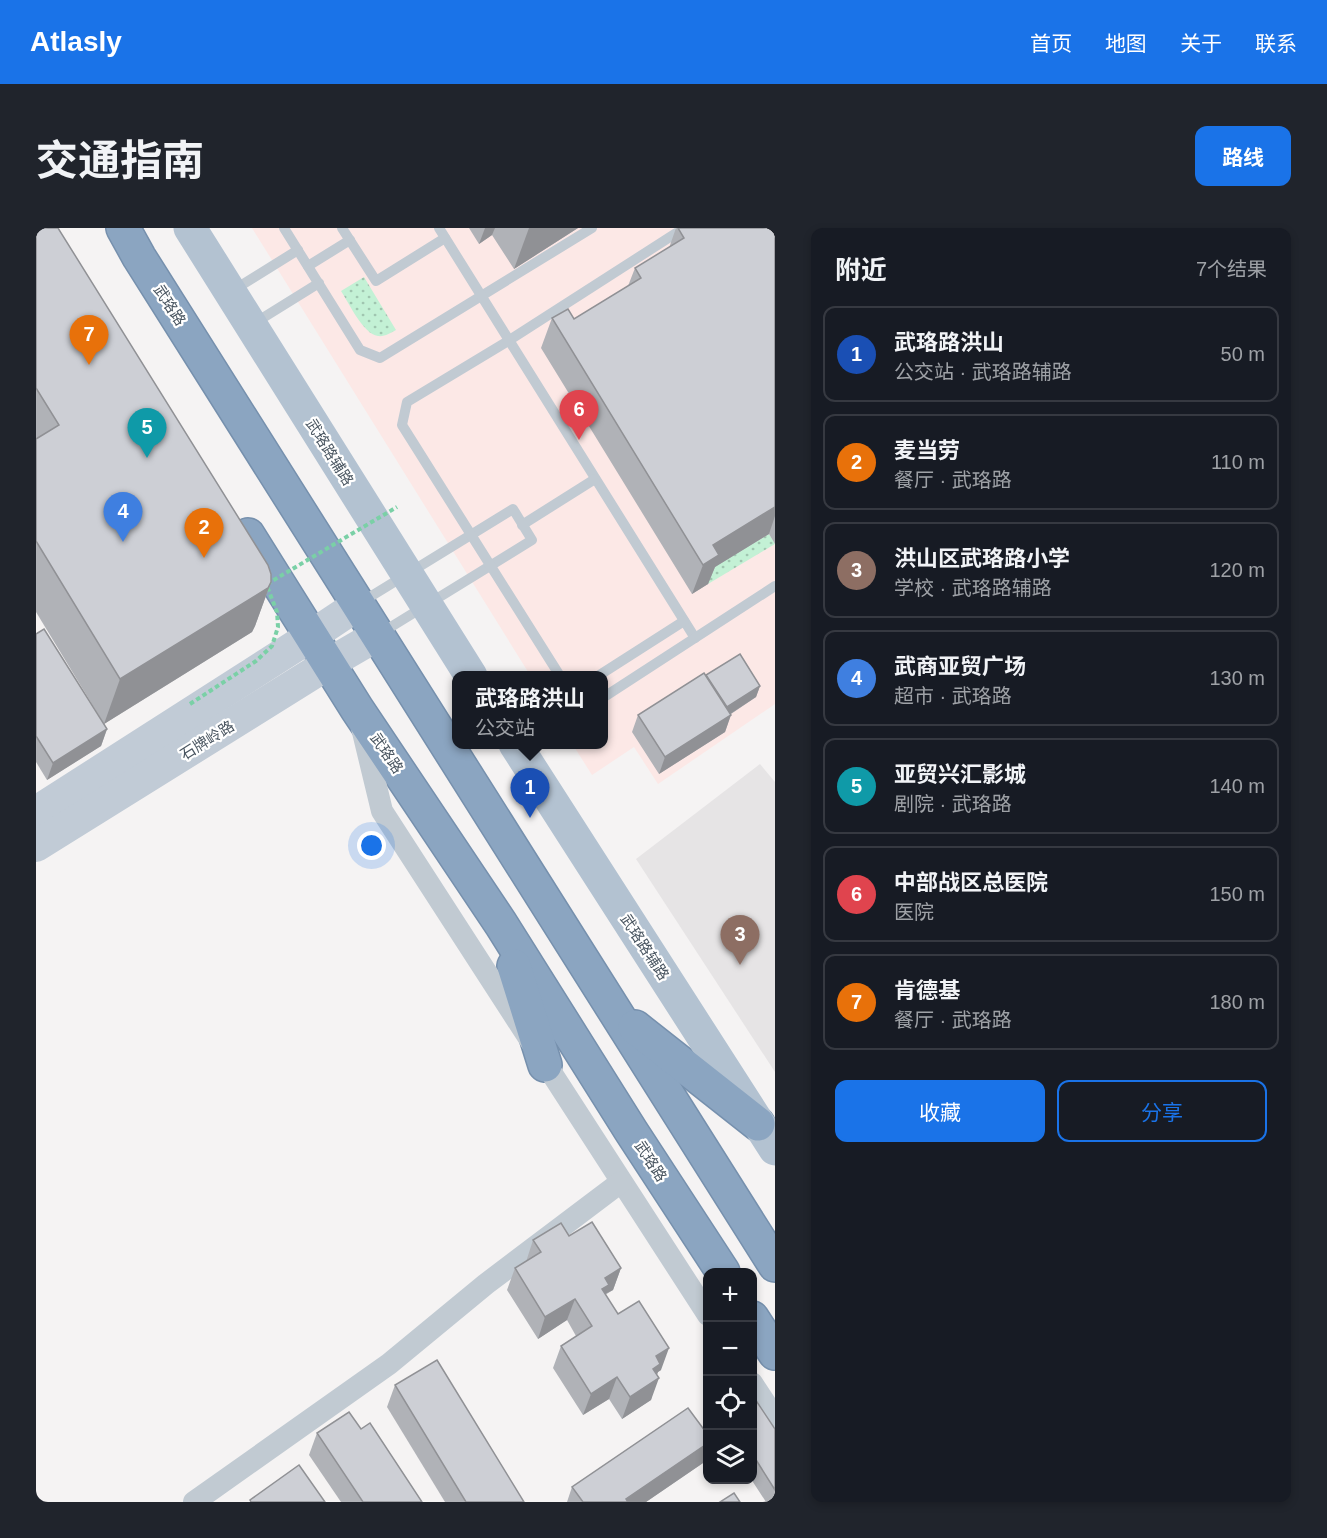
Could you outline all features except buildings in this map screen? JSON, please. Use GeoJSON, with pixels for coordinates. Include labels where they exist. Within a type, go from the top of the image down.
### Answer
{"type":"FeatureCollection","features":[{"type":"Feature","properties":{"kind":"highway","name":"武珞路"},"geometry":{"type":"LineString","coordinates":[[123,228],[139,257],[775,1265]]}},
{"type":"Feature","properties":{"kind":"highway","name":"武珞路"},"geometry":{"type":"LineString","coordinates":[[230,507],[328,664],[501,924],[720,1268]]}},
{"type":"Feature","properties":{"kind":"highway"},"geometry":{"type":"LineString","coordinates":[[501,924],[545,1065]]}},
{"type":"Feature","properties":{"kind":"highway"},"geometry":{"type":"LineString","coordinates":[[617,1013],[767,1137]]}},
{"type":"Feature","properties":{"kind":"highway"},"geometry":{"type":"LineString","coordinates":[[756,1322],[775,1353]]}},
{"type":"Feature","properties":{"kind":"main road","name":"武珞路辅路"},"geometry":{"type":"LineString","coordinates":[[190,228],[468,671]]}},
{"type":"Feature","properties":{"kind":"main road","name":"石牌岭路"},"geometry":{"type":"LineString","coordinates":[[36,812],[359,604]]}},
{"type":"Feature","properties":{"kind":"main road","name":"石牌岭路"},"geometry":{"type":"LineString","coordinates":[[36,846],[378,635]]}},
{"type":"Feature","properties":{"kind":"main road","name":"武珞路辅路"},"geometry":{"type":"LineString","coordinates":[[523,749],[767,1137]]}},
{"type":"Feature","properties":{"kind":"street"},"geometry":{"type":"LineString","coordinates":[[357,709],[382,811],[703,1307]]}},
{"type":"Feature","properties":{"kind":"street"},"geometry":{"type":"LineString","coordinates":[[194,1502],[389,1364],[486,1284],[621,1182]]}},
{"type":"Feature","properties":{"kind":"street"},"geometry":{"type":"LineString","coordinates":[[757,1389],[775,1418]]}},
{"type":"Feature","properties":{"kind":"lane"},"geometry":{"type":"LineString","coordinates":[[284,228],[360,350],[380,358],[592,228]]}},
{"type":"Feature","properties":{"kind":"lane"},"geometry":{"type":"LineString","coordinates":[[342,228],[376,281],[445,238]]}},
{"type":"Feature","properties":{"kind":"lane"},"geometry":{"type":"LineString","coordinates":[[438,228],[695,638]]}},
{"type":"Feature","properties":{"kind":"lane"},"geometry":{"type":"LineString","coordinates":[[557,671],[402,425],[407,402],[508,341],[684,228]]}},
{"type":"Feature","properties":{"kind":"lane"},"geometry":{"type":"LineString","coordinates":[[308,266],[350,240]]}},
{"type":"Feature","properties":{"kind":"lane"},"geometry":{"type":"LineString","coordinates":[[230,292],[298,250]]}},
{"type":"Feature","properties":{"kind":"lane"},"geometry":{"type":"LineString","coordinates":[[250,326],[319,283]]}},
{"type":"Feature","properties":{"kind":"lane"},"geometry":{"type":"LineString","coordinates":[[522,525],[595,479]]}},
{"type":"Feature","properties":{"kind":"lane"},"geometry":{"type":"LineString","coordinates":[[359,604],[513,509],[532,540],[378,635]]}},
{"type":"Feature","properties":{"kind":"lane"},"geometry":{"type":"LineString","coordinates":[[608,694],[775,586]]}},
{"type":"Feature","properties":{"kind":"lane"},"geometry":{"type":"LineString","coordinates":[[604,671],[684,621]]}},
{"type":"Feature","properties":{"kind":"path"},"geometry":{"type":"LineString","coordinates":[[190,704],[256,661],[272,646],[278,627],[277,612],[266,585],[397,507]]}},
{"type":"Feature","properties":{"kind":"shaded area"},"geometry":{"type":"Polygon","coordinates":[[[252,228],[775,228],[775,704],[658,784],[634,747],[592,775],[576,749],[608,749],[608,671],[528,671],[252,228]]]}},
{"type":"Feature","properties":{"kind":"shaded area"},"geometry":{"type":"Polygon","coordinates":[[[760,764],[775,782],[775,1072],[636,859],[760,764]]]}},
{"type":"Feature","properties":{"kind":"green space"},"geometry":{"type":"Polygon","coordinates":[[[364,277],[396,330],[383,336],[372,334],[367,330],[341,291],[364,277]]]}},
{"type":"Feature","properties":{"kind":"green space"},"geometry":{"type":"Polygon","coordinates":[[[769,534],[775,544],[708,584],[702,574],[769,534]]]}},
{"type":"Feature","properties":{"kind":"place","name":"肯德基"},"geometry":{"type":"Point","coordinates":[89,365]}},
{"type":"Feature","properties":{"kind":"place","name":"中部战区总医院"},"geometry":{"type":"Point","coordinates":[579,440]}},
{"type":"Feature","properties":{"kind":"place","name":"亚贸兴汇影城"},"geometry":{"type":"Point","coordinates":[147,458]}},
{"type":"Feature","properties":{"kind":"place","name":"武商亚贸广场"},"geometry":{"type":"Point","coordinates":[123,542]}},
{"type":"Feature","properties":{"kind":"place","name":"麦当劳"},"geometry":{"type":"Point","coordinates":[204,558]}},
{"type":"Feature","properties":{"kind":"place","name":"武珞路洪山"},"geometry":{"type":"Point","coordinates":[530,818]}},
{"type":"Feature","properties":{"kind":"place","name":"洪山区武珞路小学"},"geometry":{"type":"Point","coordinates":[740,965]}}]}
